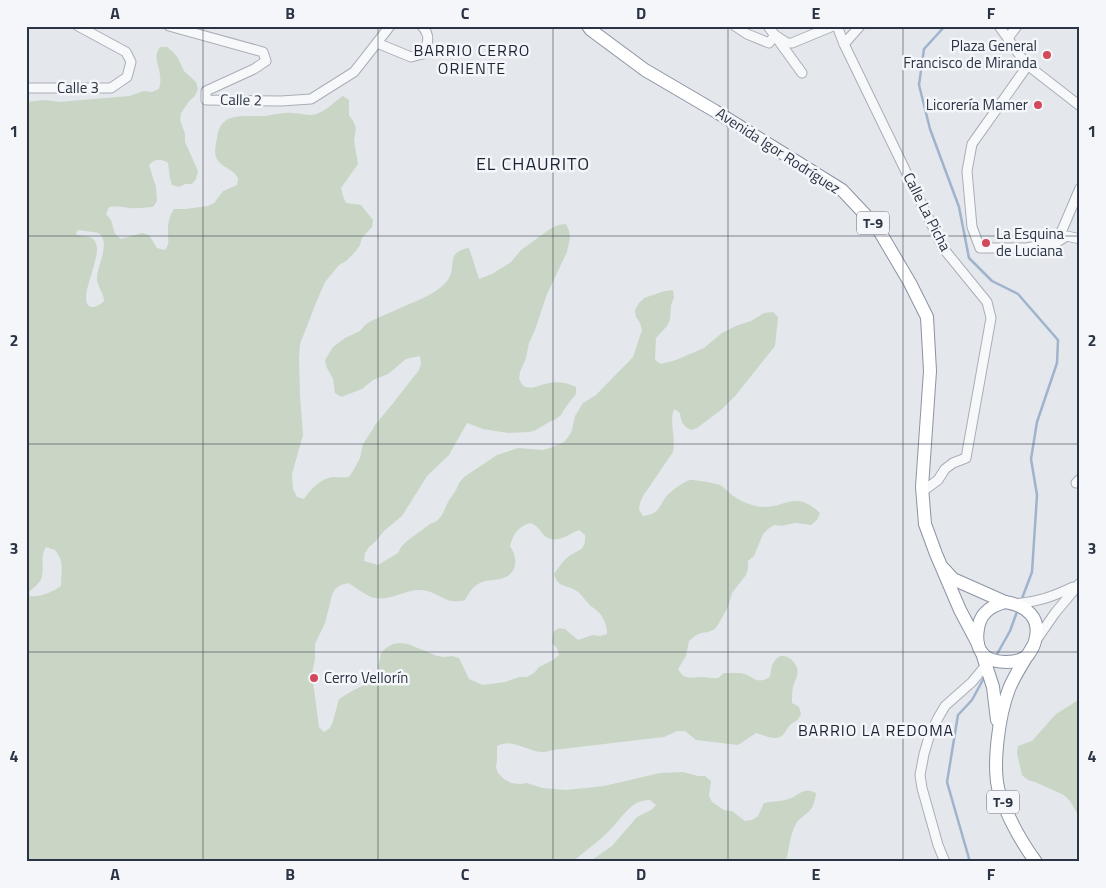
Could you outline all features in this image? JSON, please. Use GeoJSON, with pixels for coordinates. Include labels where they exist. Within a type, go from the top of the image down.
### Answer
{"type":"FeatureCollection","features":[{"type":"Feature","properties":{"kind":"highway","name":"Avenida Igor Rodríguez"},"geometry":{"type":"LineString","coordinates":[[588,26],[645,70],[842,190],[877,227],[910,283],[927,317],[930,371],[922,487],[925,524],[960,610],[987,659]]}},
{"type":"Feature","properties":{"kind":"highway","name":"Avenida Igor Rodríguez"},"geometry":{"type":"LineString","coordinates":[[936,554],[942,567],[953,579],[1009,603]]}},
{"type":"Feature","properties":{"kind":"highway","name":"T-9"},"geometry":{"type":"LineString","coordinates":[[998,735],[993,687],[979,623],[984,613],[997,604],[1009,603],[1022,607],[1034,619],[1036,639],[1020,667],[1003,708],[998,735],[996,764],[999,793],[1020,836],[1036,862]]}},
{"type":"Feature","properties":{"kind":"highway"},"geometry":{"type":"LineString","coordinates":[[987,659],[1007,662],[1019,660],[1027,656],[1033,646]]}},
{"type":"Feature","properties":{"kind":"street","name":"Calle 3"},"geometry":{"type":"LineString","coordinates":[[26,88],[111,88],[127,76],[131,62],[126,52],[78,26]]}},
{"type":"Feature","properties":{"kind":"street","name":"Calle 2"},"geometry":{"type":"LineString","coordinates":[[169,26],[263,52],[266,61],[254,69],[206,91],[206,100],[281,101],[311,99],[354,72],[390,26]]}},
{"type":"Feature","properties":{"kind":"street"},"geometry":{"type":"LineString","coordinates":[[377,43],[411,56],[423,54],[428,42],[428,35],[422,26]]}},
{"type":"Feature","properties":{"kind":"street"},"geometry":{"type":"LineString","coordinates":[[735,26],[747,34],[769,42],[775,35]]}},
{"type":"Feature","properties":{"kind":"street"},"geometry":{"type":"LineString","coordinates":[[768,26],[802,72]]}},
{"type":"Feature","properties":{"kind":"street"},"geometry":{"type":"LineString","coordinates":[[775,35],[787,43],[792,43],[833,26]]}},
{"type":"Feature","properties":{"kind":"street","name":"Calle La Picha"},"geometry":{"type":"LineString","coordinates":[[837,26],[943,248],[987,302],[991,318],[966,458],[953,463],[945,469],[938,480],[927,488],[922,487]]}},
{"type":"Feature","properties":{"kind":"street"},"geometry":{"type":"LineString","coordinates":[[844,44],[860,26]]}},
{"type":"Feature","properties":{"kind":"street"},"geometry":{"type":"LineString","coordinates":[[999,26],[1028,65],[1080,106]]}},
{"type":"Feature","properties":{"kind":"street"},"geometry":{"type":"LineString","coordinates":[[1008,38],[1017,26]]}},
{"type":"Feature","properties":{"kind":"street"},"geometry":{"type":"LineString","coordinates":[[1028,65],[972,144],[967,171],[972,227],[980,248],[1027,248],[1056,242],[1068,236],[1080,238]]}},
{"type":"Feature","properties":{"kind":"street"},"geometry":{"type":"LineString","coordinates":[[1056,242],[1080,188]]}},
{"type":"Feature","properties":{"kind":"street"},"geometry":{"type":"LineString","coordinates":[[1009,603],[1031,602],[1055,596],[1078,584]]}},
{"type":"Feature","properties":{"kind":"street"},"geometry":{"type":"LineString","coordinates":[[1033,646],[1055,613],[1078,584]]}},
{"type":"Feature","properties":{"kind":"street"},"geometry":{"type":"LineString","coordinates":[[945,862],[938,845],[922,788],[920,774],[924,754],[932,730],[945,706],[972,682],[987,659]]}},
{"type":"Feature","properties":{"kind":"green space"},"geometry":{"type":"Polygon","coordinates":[[[160,47],[167,47],[178,58],[184,71],[196,82],[198,89],[195,96],[181,113],[180,120],[185,134],[185,142],[198,171],[196,179],[192,184],[185,184],[179,187],[172,185],[168,163],[156,160],[151,163],[149,165],[156,187],[157,201],[153,207],[109,207],[106,214],[111,220],[115,234],[121,239],[142,233],[149,235],[157,248],[165,250],[168,242],[170,216],[174,209],[208,206],[214,203],[223,191],[237,185],[238,178],[234,172],[223,166],[215,155],[219,129],[228,119],[242,116],[265,116],[285,113],[311,115],[324,110],[343,96],[349,100],[349,115],[356,128],[354,141],[358,164],[341,188],[346,203],[361,205],[373,220],[372,227],[362,238],[356,251],[339,265],[325,282],[300,344],[300,396],[303,435],[292,474],[293,489],[297,497],[304,499],[316,485],[328,478],[349,477],[360,458],[363,444],[375,425],[419,370],[421,363],[420,356],[406,359],[388,374],[373,380],[362,389],[341,397],[335,393],[333,379],[325,360],[333,347],[345,338],[360,331],[371,321],[423,298],[438,289],[450,276],[454,257],[461,250],[469,248],[479,279],[492,274],[511,262],[521,250],[550,229],[566,224],[569,231],[570,238],[567,252],[547,294],[529,343],[519,379],[523,386],[530,388],[553,382],[561,382],[576,387],[576,394],[561,415],[536,430],[529,432],[508,433],[483,429],[467,423],[449,455],[427,476],[402,516],[369,547],[365,553],[364,561],[378,565],[398,553],[407,541],[437,521],[464,477],[497,455],[518,448],[543,450],[564,442],[572,430],[575,416],[583,403],[596,395],[633,357],[642,330],[635,310],[644,298],[673,290],[674,297],[671,305],[670,320],[656,338],[655,360],[661,364],[704,348],[722,333],[751,321],[764,313],[773,312],[778,317],[775,346],[736,395],[721,410],[697,428],[691,430],[684,425],[680,413],[674,409],[672,419],[673,452],[643,496],[639,510],[643,516],[655,512],[670,493],[684,483],[693,480],[720,485],[737,499],[756,506],[774,506],[795,501],[811,505],[820,513],[817,520],[811,525],[796,523],[782,526],[774,525],[763,534],[754,556],[748,561],[746,575],[732,593],[728,607],[719,623],[715,629],[701,633],[689,641],[686,656],[678,669],[688,678],[719,678],[724,673],[740,673],[761,680],[770,677],[772,665],[777,658],[780,656],[787,657],[793,661],[797,668],[792,703],[799,707],[800,717],[780,737],[773,738],[756,733],[738,745],[696,740],[685,731],[677,731],[664,737],[545,752],[509,743],[497,746],[496,767],[498,773],[511,783],[527,783],[542,788],[566,790],[604,786],[660,773],[683,772],[705,776],[711,781],[709,796],[712,802],[724,810],[732,811],[745,821],[752,820],[758,816],[764,803],[790,799],[806,791],[816,793],[812,808],[795,826],[787,858],[779,862],[589,862],[612,846],[637,817],[651,810],[656,805],[650,800],[641,801],[631,807],[608,832],[575,862],[26,862],[26,102],[45,100],[61,102],[129,96],[144,91],[152,92],[159,89],[160,83],[160,72],[156,58],[160,47]],[[79,230],[76,232],[77,235],[91,238],[97,246],[96,258],[86,298],[89,306],[94,307],[104,301],[97,279],[104,243],[99,233],[79,230]],[[530,523],[522,527],[514,535],[510,546],[515,560],[512,573],[503,578],[480,583],[471,590],[465,600],[447,600],[433,593],[421,590],[410,591],[387,598],[375,598],[348,583],[335,589],[325,623],[315,644],[312,674],[319,727],[324,732],[330,728],[339,699],[374,680],[381,653],[393,644],[408,644],[437,656],[459,658],[469,679],[483,685],[527,677],[539,667],[553,660],[559,655],[557,648],[552,643],[553,632],[559,628],[565,629],[578,640],[593,635],[607,634],[605,623],[600,614],[577,591],[560,584],[554,574],[566,559],[583,547],[585,535],[579,530],[555,540],[546,537],[537,527],[530,523]],[[46,547],[44,550],[41,579],[29,592],[30,596],[47,594],[61,586],[62,567],[60,559],[55,550],[46,547]]]}},
{"type":"Feature","properties":{"kind":"green space"},"geometry":{"type":"Polygon","coordinates":[[[1080,699],[1080,818],[1064,795],[1028,780],[1022,775],[1017,753],[1018,746],[1032,741],[1056,714],[1080,699]]]}},
{"type":"Feature","properties":{"kind":"waterway"},"geometry":{"type":"LineString","coordinates":[[945,26],[924,49],[919,85],[930,129],[959,207],[969,258],[992,281],[1018,294],[1058,340],[1057,363],[1037,422],[1031,459],[1037,495],[1032,572],[1021,601]]}},
{"type":"Feature","properties":{"kind":"waterway"},"geometry":{"type":"LineString","coordinates":[[996,656],[1010,631],[1018,609]]}},
{"type":"Feature","properties":{"kind":"waterway"},"geometry":{"type":"LineString","coordinates":[[970,862],[947,782],[958,715],[972,700],[985,676]]}},
{"type":"Feature","properties":{"kind":"place","name":"Plaza General Francisco de Miranda"},"geometry":{"type":"Point","coordinates":[1047,55]}},
{"type":"Feature","properties":{"kind":"place","name":"Licorería Mamer"},"geometry":{"type":"Point","coordinates":[1038,105]}},
{"type":"Feature","properties":{"kind":"place","name":"La Esquina de Luciana"},"geometry":{"type":"Point","coordinates":[986,243]}},
{"type":"Feature","properties":{"kind":"place","name":"Cerro Vellorín"},"geometry":{"type":"Point","coordinates":[314,678]}},
{"type":"Feature","properties":{"kind":"district","name":"BARRIO CERRO ORIENTE"},"geometry":{"type":"Point","coordinates":[472,59]}},
{"type":"Feature","properties":{"kind":"district","name":"EL CHAURITO"},"geometry":{"type":"Point","coordinates":[533,164]}},
{"type":"Feature","properties":{"kind":"district","name":"BARRIO LA REDOMA"},"geometry":{"type":"Point","coordinates":[876,730]}}]}
